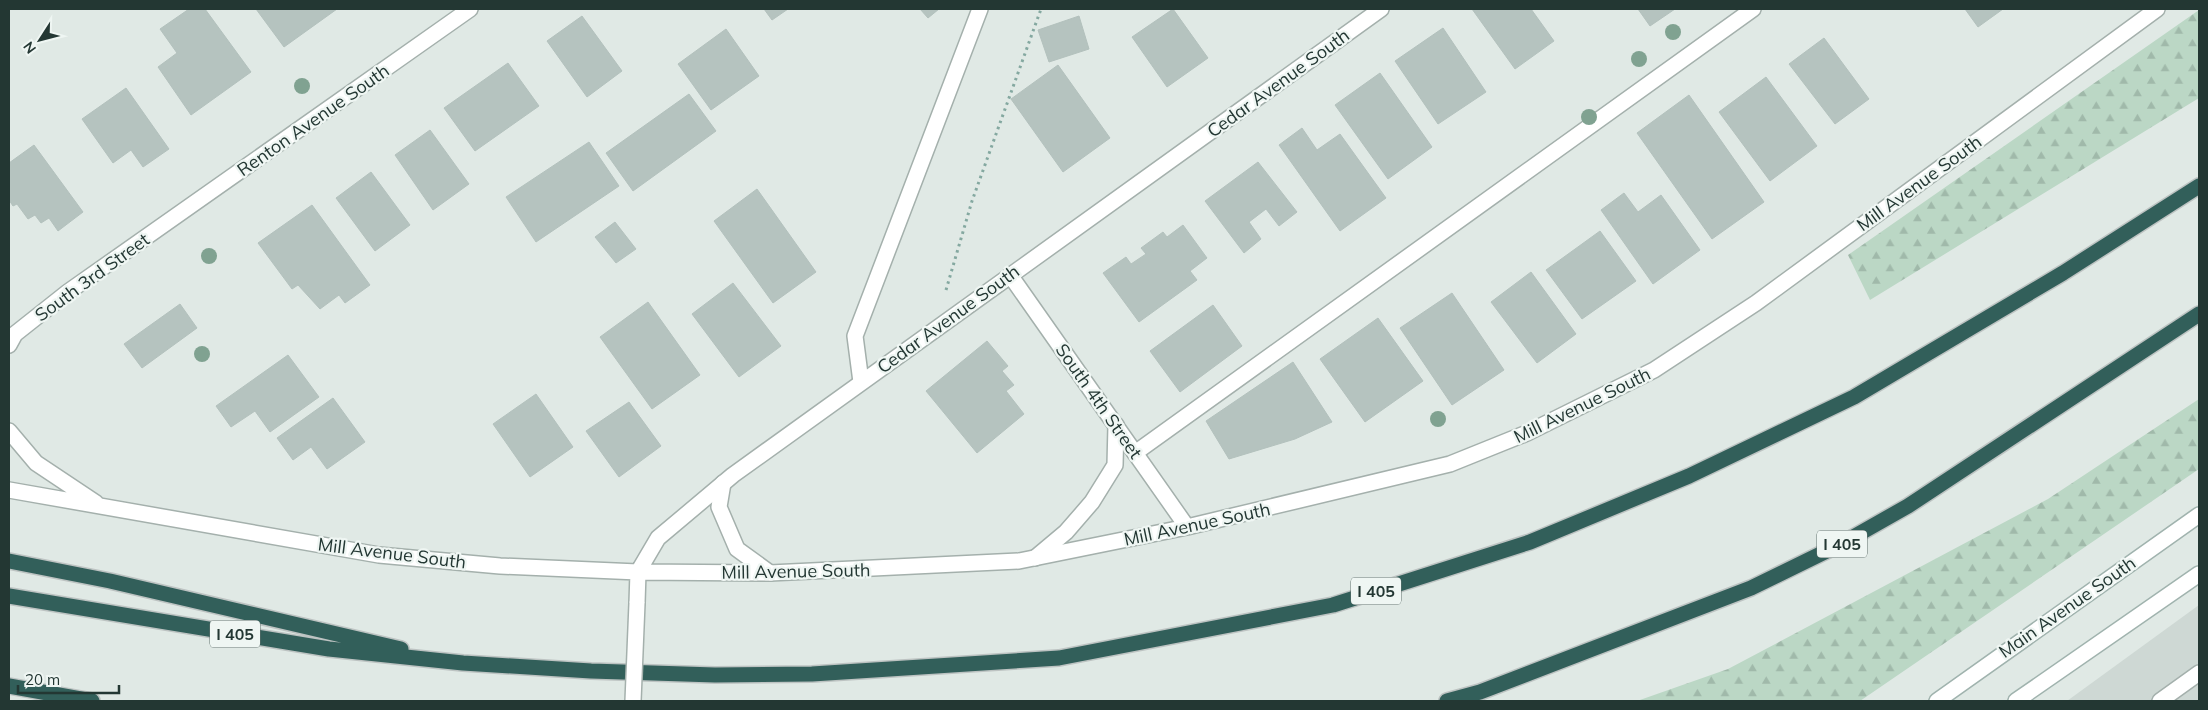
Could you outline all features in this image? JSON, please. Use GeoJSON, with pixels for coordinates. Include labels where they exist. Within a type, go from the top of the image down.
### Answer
{"type":"FeatureCollection","features":[{"type":"Feature","properties":{"kind":"highway","name":"I 405"},"geometry":{"type":"LineString","coordinates":[[9,596],[329,649],[463,663],[715,675],[842,672],[1059,658],[1333,605],[1530,542],[1689,476],[1854,397],[2063,273],[2199,186]]}},
{"type":"Feature","properties":{"kind":"highway","name":"I 405"},"geometry":{"type":"LineString","coordinates":[[1447,701],[1480,692],[1751,588],[1842,544],[1908,506],[2199,314]]}},
{"type":"Feature","properties":{"kind":"highway"},"geometry":{"type":"LineString","coordinates":[[9,561],[120,584],[463,663]]}},
{"type":"Feature","properties":{"kind":"highway"},"geometry":{"type":"LineString","coordinates":[[9,686],[92,701]]}},
{"type":"Feature","properties":{"kind":"street","name":"Renton Avenue South"},"geometry":{"type":"LineString","coordinates":[[155,231],[470,9]]}},
{"type":"Feature","properties":{"kind":"street"},"geometry":{"type":"LineString","coordinates":[[861,382],[855,336],[980,9]]}},
{"type":"Feature","properties":{"kind":"street","name":"Cedar Avenue South"},"geometry":{"type":"LineString","coordinates":[[633,701],[638,572],[658,538],[723,483],[861,382],[1381,9]]}},
{"type":"Feature","properties":{"kind":"street"},"geometry":{"type":"LineString","coordinates":[[1135,453],[1753,9]]}},
{"type":"Feature","properties":{"kind":"street","name":"Mill Avenue South"},"geometry":{"type":"LineString","coordinates":[[9,490],[379,556],[500,566],[638,572],[770,574],[925,567],[1035,558],[1188,527],[1450,464],[1527,434],[1654,370],[1756,303],[2156,9]]}},
{"type":"Feature","properties":{"kind":"street","name":"South 3rd Street"},"geometry":{"type":"LineString","coordinates":[[9,345],[15,334],[68,292],[155,231]]}},
{"type":"Feature","properties":{"kind":"street","name":"South 4th Street"},"geometry":{"type":"LineString","coordinates":[[1010,275],[1188,527]]}},
{"type":"Feature","properties":{"kind":"street"},"geometry":{"type":"LineString","coordinates":[[1035,558],[1066,532],[1092,502],[1116,465],[1116,425]]}},
{"type":"Feature","properties":{"kind":"street","name":"Mill Avenue South"},"geometry":{"type":"LineString","coordinates":[[9,431],[36,463],[102,507]]}},
{"type":"Feature","properties":{"kind":"street"},"geometry":{"type":"LineString","coordinates":[[723,483],[719,507],[737,549],[770,574]]}},
{"type":"Feature","properties":{"kind":"street","name":"Main Avenue South"},"geometry":{"type":"LineString","coordinates":[[1936,701],[2199,515]]}},
{"type":"Feature","properties":{"kind":"street"},"geometry":{"type":"LineString","coordinates":[[2016,701],[2199,574]]}},
{"type":"Feature","properties":{"kind":"street"},"geometry":{"type":"LineString","coordinates":[[2160,701],[2199,673]]}},
{"type":"Feature","properties":{"kind":"path"},"geometry":{"type":"LineString","coordinates":[[950,318],[946,291],[964,228],[1041,9]]}},
{"type":"Feature","properties":{"kind":"shaded area"},"geometry":{"type":"Polygon","coordinates":[[[2199,605],[2199,701],[2067,701],[2199,605]]]}},
{"type":"Feature","properties":{"kind":"green space"},"geometry":{"type":"Polygon","coordinates":[[[2199,10],[2199,98],[1870,300],[1848,255],[2199,10]]]}},
{"type":"Feature","properties":{"kind":"green space"},"geometry":{"type":"Polygon","coordinates":[[[2199,399],[2199,469],[1860,701],[1637,701],[1728,669],[2048,499],[2199,399]]]}},
{"type":"Feature","properties":{"kind":"building"},"geometry":{"type":"Polygon","coordinates":[[[189,9],[205,9],[251,72],[191,115],[158,67],[177,53],[160,29],[189,9]]]}},
{"type":"Feature","properties":{"kind":"building"},"geometry":{"type":"Polygon","coordinates":[[[256,9],[337,9],[284,47],[256,9]]]}},
{"type":"Feature","properties":{"kind":"building"},"geometry":{"type":"Polygon","coordinates":[[[764,9],[788,9],[772,20],[764,9]]]}},
{"type":"Feature","properties":{"kind":"building"},"geometry":{"type":"Polygon","coordinates":[[[920,9],[939,9],[928,18],[920,9]]]}},
{"type":"Feature","properties":{"kind":"building"},"geometry":{"type":"Polygon","coordinates":[[[1173,9],[1208,58],[1167,87],[1132,37],[1173,9]]]}},
{"type":"Feature","properties":{"kind":"building"},"geometry":{"type":"Polygon","coordinates":[[[1472,9],[1531,9],[1554,41],[1515,69],[1472,9]]]}},
{"type":"Feature","properties":{"kind":"building"},"geometry":{"type":"Polygon","coordinates":[[[1638,9],[1675,9],[1650,26],[1638,9]]]}},
{"type":"Feature","properties":{"kind":"building"},"geometry":{"type":"Polygon","coordinates":[[[1965,9],[2003,9],[1978,27],[1965,9]]]}},
{"type":"Feature","properties":{"kind":"building"},"geometry":{"type":"Polygon","coordinates":[[[582,16],[622,71],[587,97],[547,41],[582,16]]]}},
{"type":"Feature","properties":{"kind":"building"},"geometry":{"type":"Polygon","coordinates":[[[1079,16],[1089,49],[1049,62],[1038,30],[1079,16]]]}},
{"type":"Feature","properties":{"kind":"building"},"geometry":{"type":"Polygon","coordinates":[[[1443,28],[1486,92],[1438,124],[1395,61],[1443,28]]]}},
{"type":"Feature","properties":{"kind":"building"},"geometry":{"type":"Polygon","coordinates":[[[726,29],[759,76],[711,110],[678,64],[726,29]]]}},
{"type":"Feature","properties":{"kind":"building"},"geometry":{"type":"Polygon","coordinates":[[[1824,38],[1869,99],[1835,124],[1789,64],[1824,38]]]}},
{"type":"Feature","properties":{"kind":"building"},"geometry":{"type":"Polygon","coordinates":[[[508,63],[539,106],[475,151],[444,108],[508,63]]]}},
{"type":"Feature","properties":{"kind":"building"},"geometry":{"type":"Polygon","coordinates":[[[1058,65],[1110,138],[1063,172],[1011,99],[1058,65]]]}},
{"type":"Feature","properties":{"kind":"building"},"geometry":{"type":"Polygon","coordinates":[[[1380,73],[1432,147],[1388,179],[1335,105],[1380,73]]]}},
{"type":"Feature","properties":{"kind":"building"},"geometry":{"type":"Polygon","coordinates":[[[1766,77],[1817,146],[1770,181],[1719,112],[1766,77]]]}},
{"type":"Feature","properties":{"kind":"building"},"geometry":{"type":"Polygon","coordinates":[[[126,88],[169,149],[143,167],[131,150],[113,163],[82,119],[126,88]]]}},
{"type":"Feature","properties":{"kind":"building"},"geometry":{"type":"Polygon","coordinates":[[[689,94],[716,131],[633,191],[606,153],[689,94]]]}},
{"type":"Feature","properties":{"kind":"building"},"geometry":{"type":"Polygon","coordinates":[[[1689,95],[1764,202],[1712,239],[1637,133],[1689,95]]]}},
{"type":"Feature","properties":{"kind":"building"},"geometry":{"type":"Polygon","coordinates":[[[1302,128],[1317,150],[1340,134],[1386,198],[1340,231],[1279,145],[1302,128]]]}},
{"type":"Feature","properties":{"kind":"building"},"geometry":{"type":"Polygon","coordinates":[[[430,130],[469,184],[433,210],[395,155],[430,130]]]}},
{"type":"Feature","properties":{"kind":"building"},"geometry":{"type":"Polygon","coordinates":[[[589,142],[619,186],[536,242],[506,197],[589,142]]]}},
{"type":"Feature","properties":{"kind":"building"},"geometry":{"type":"Polygon","coordinates":[[[34,145],[83,212],[58,231],[49,218],[41,223],[35,215],[28,219],[17,204],[13,206],[9,200],[9,163],[34,145]]]}},
{"type":"Feature","properties":{"kind":"building"},"geometry":{"type":"Polygon","coordinates":[[[1258,162],[1297,212],[1279,226],[1266,209],[1249,222],[1261,239],[1244,253],[1205,201],[1258,162]]]}},
{"type":"Feature","properties":{"kind":"building"},"geometry":{"type":"Polygon","coordinates":[[[371,172],[410,225],[375,251],[336,198],[371,172]]]}},
{"type":"Feature","properties":{"kind":"building"},"geometry":{"type":"Polygon","coordinates":[[[757,189],[816,272],[773,303],[714,221],[757,189]]]}},
{"type":"Feature","properties":{"kind":"building"},"geometry":{"type":"Polygon","coordinates":[[[1624,193],[1638,212],[1661,195],[1700,250],[1653,284],[1601,210],[1624,193]]]}},
{"type":"Feature","properties":{"kind":"building"},"geometry":{"type":"Polygon","coordinates":[[[312,205],[370,285],[345,303],[339,295],[320,309],[298,285],[292,289],[258,243],[312,205]]]}},
{"type":"Feature","properties":{"kind":"building"},"geometry":{"type":"Polygon","coordinates":[[[615,222],[636,249],[616,263],[595,237],[615,222]]]}},
{"type":"Feature","properties":{"kind":"building"},"geometry":{"type":"Polygon","coordinates":[[[1183,225],[1207,258],[1190,271],[1197,280],[1139,322],[1103,273],[1126,257],[1131,264],[1146,254],[1141,248],[1163,232],[1167,237],[1183,225]]]}},
{"type":"Feature","properties":{"kind":"building"},"geometry":{"type":"Polygon","coordinates":[[[1600,231],[1636,281],[1582,319],[1546,270],[1600,231]]]}},
{"type":"Feature","properties":{"kind":"building"},"geometry":{"type":"Polygon","coordinates":[[[1531,272],[1576,334],[1537,363],[1491,302],[1531,272]]]}},
{"type":"Feature","properties":{"kind":"building"},"geometry":{"type":"Polygon","coordinates":[[[733,283],[781,346],[739,377],[692,314],[733,283]]]}},
{"type":"Feature","properties":{"kind":"building"},"geometry":{"type":"Polygon","coordinates":[[[1452,293],[1504,370],[1452,405],[1400,328],[1452,293]]]}},
{"type":"Feature","properties":{"kind":"building"},"geometry":{"type":"Polygon","coordinates":[[[648,302],[700,375],[652,409],[600,337],[648,302]]]}},
{"type":"Feature","properties":{"kind":"building"},"geometry":{"type":"Polygon","coordinates":[[[180,304],[197,328],[142,368],[124,344],[180,304]]]}},
{"type":"Feature","properties":{"kind":"building"},"geometry":{"type":"Polygon","coordinates":[[[1213,305],[1242,346],[1180,392],[1150,351],[1213,305]]]}},
{"type":"Feature","properties":{"kind":"building"},"geometry":{"type":"Polygon","coordinates":[[[1378,318],[1423,381],[1365,422],[1320,359],[1378,318]]]}},
{"type":"Feature","properties":{"kind":"building"},"geometry":{"type":"Polygon","coordinates":[[[987,341],[1008,366],[1002,371],[1014,385],[1006,391],[1024,414],[977,453],[926,391],[987,341]]]}},
{"type":"Feature","properties":{"kind":"building"},"geometry":{"type":"Polygon","coordinates":[[[288,355],[319,397],[270,432],[255,411],[231,427],[216,406],[288,355]]]}},
{"type":"Feature","properties":{"kind":"building"},"geometry":{"type":"Polygon","coordinates":[[[1293,362],[1332,422],[1295,439],[1229,459],[1206,421],[1293,362]]]}},
{"type":"Feature","properties":{"kind":"building"},"geometry":{"type":"Polygon","coordinates":[[[536,394],[573,447],[530,477],[493,424],[536,394]]]}},
{"type":"Feature","properties":{"kind":"building"},"geometry":{"type":"Polygon","coordinates":[[[333,398],[365,442],[327,469],[311,447],[293,460],[277,438],[333,398]]]}},
{"type":"Feature","properties":{"kind":"building"},"geometry":{"type":"Polygon","coordinates":[[[629,402],[661,446],[619,477],[586,431],[629,402]]]}}]}
